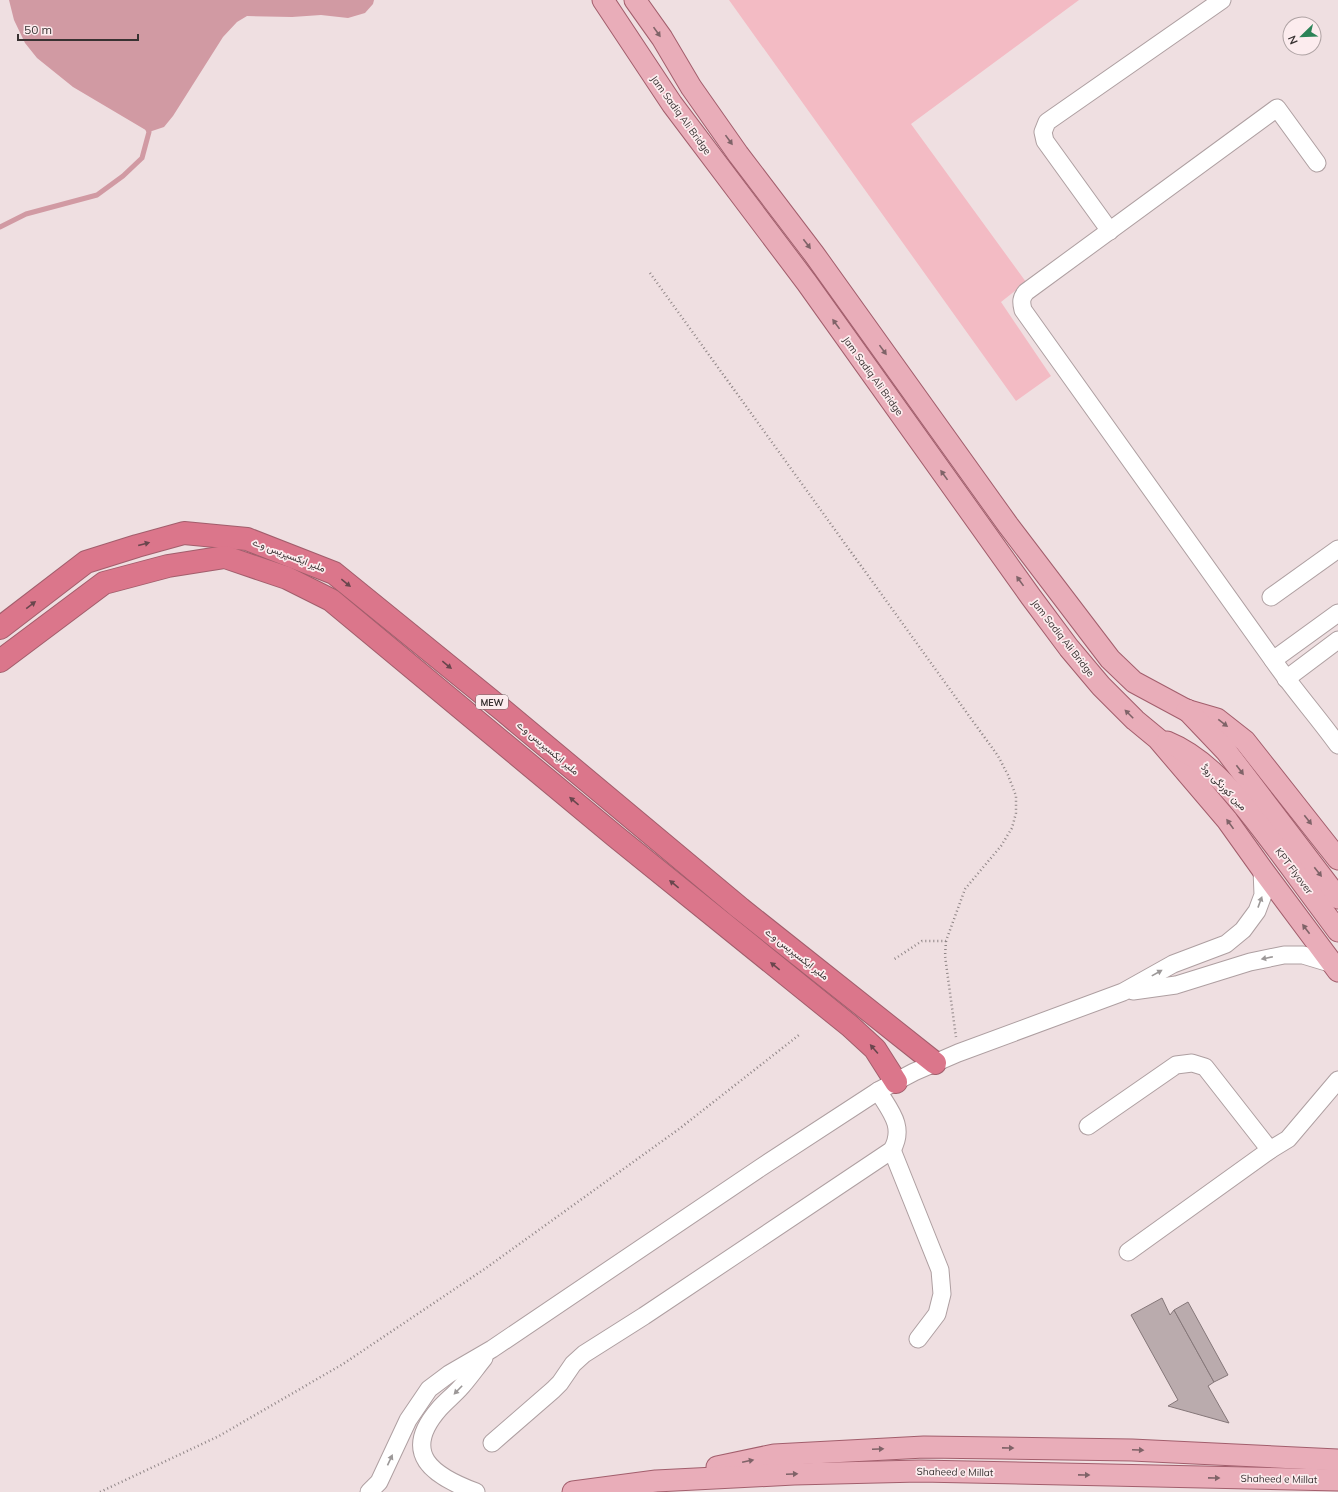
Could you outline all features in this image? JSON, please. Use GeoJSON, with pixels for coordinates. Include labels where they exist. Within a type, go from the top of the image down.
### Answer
{"type":"FeatureCollection","features":[{"type":"Feature","properties":{"kind":"highway","name":"ملیر ایکسپریس وے"},"geometry":{"type":"LineString","coordinates":[[0,628],[86,562],[184,533],[247,539],[334,573],[504,711],[741,910],[935,1063]]}},
{"type":"Feature","properties":{"kind":"highway","name":"MEW"},"geometry":{"type":"LineString","coordinates":[[0,661],[104,583],[168,566],[225,557],[287,578],[331,600],[615,836],[850,1026],[875,1049],[887,1087]]}},
{"type":"Feature","properties":{"kind":"main road","name":"Jam Sadiq Ali Bridge"},"geometry":{"type":"LineString","coordinates":[[603,0],[672,104],[807,283],[1069,648],[1101,686],[1135,720],[1158,739]]}},
{"type":"Feature","properties":{"kind":"main road"},"geometry":{"type":"LineString","coordinates":[[635,0],[662,38],[691,87],[730,142],[814,254],[1008,525],[1110,659],[1134,682],[1186,710],[1217,719],[1245,741],[1338,859]]}},
{"type":"Feature","properties":{"kind":"main road","name":"مین کورنگی روڈ"},"geometry":{"type":"LineString","coordinates":[[1186,710],[1226,751],[1255,804]]}},
{"type":"Feature","properties":{"kind":"main road","name":"مین کورنگی روڈ"},"geometry":{"type":"LineString","coordinates":[[1158,739],[1179,747],[1255,804]]}},
{"type":"Feature","properties":{"kind":"main road"},"geometry":{"type":"LineString","coordinates":[[1158,739],[1227,820],[1335,968]]}},
{"type":"Feature","properties":{"kind":"main road","name":"KPT Flyover"},"geometry":{"type":"LineString","coordinates":[[1255,804],[1338,898]]}},
{"type":"Feature","properties":{"kind":"main road","name":"KPT Flyover"},"geometry":{"type":"LineString","coordinates":[[1255,804],[1338,931]]}},
{"type":"Feature","properties":{"kind":"main road"},"geometry":{"type":"LineString","coordinates":[[656,1481],[774,1455],[924,1447],[1132,1450],[1338,1460]]}},
{"type":"Feature","properties":{"kind":"main road","name":"Shaheed e Millat"},"geometry":{"type":"LineString","coordinates":[[573,1492],[656,1481],[794,1474],[920,1471],[1338,1480]]}},
{"type":"Feature","properties":{"kind":"street"},"geometry":{"type":"LineString","coordinates":[[1110,231],[1045,141],[1044,132],[1047,122],[1222,0]]}},
{"type":"Feature","properties":{"kind":"street"},"geometry":{"type":"LineString","coordinates":[[1316,163],[1277,108],[1038,283],[1022,297],[1023,310],[1286,679],[1312,710],[1338,745]]}},
{"type":"Feature","properties":{"kind":"street"},"geometry":{"type":"LineString","coordinates":[[1271,596],[1338,549]]}},
{"type":"Feature","properties":{"kind":"street"},"geometry":{"type":"LineString","coordinates":[[1273,660],[1338,613]]}},
{"type":"Feature","properties":{"kind":"street"},"geometry":{"type":"LineString","coordinates":[[1286,679],[1338,640]]}},
{"type":"Feature","properties":{"kind":"street"},"geometry":{"type":"LineString","coordinates":[[369,1492],[379,1482],[408,1420],[429,1390],[449,1374],[492,1349],[760,1168],[887,1087],[914,1072],[958,1053],[1123,992],[1173,964],[1226,944],[1243,930],[1257,911],[1263,894],[1262,869]]}},
{"type":"Feature","properties":{"kind":"street"},"geometry":{"type":"LineString","coordinates":[[1123,992],[1176,985],[1250,962],[1284,955],[1303,955],[1335,968]]}},
{"type":"Feature","properties":{"kind":"street"},"geometry":{"type":"LineString","coordinates":[[1088,1126],[1176,1065],[1192,1063],[1205,1067],[1270,1150]]}},
{"type":"Feature","properties":{"kind":"street"},"geometry":{"type":"LineString","coordinates":[[1128,1252],[1270,1150],[1288,1139],[1338,1080]]}},
{"type":"Feature","properties":{"kind":"street"},"geometry":{"type":"LineString","coordinates":[[492,1443],[553,1390],[560,1383],[573,1364],[584,1354],[644,1316],[892,1150],[897,1141],[898,1130],[887,1087]]}},
{"type":"Feature","properties":{"kind":"street"},"geometry":{"type":"LineString","coordinates":[[892,1150],[940,1270],[942,1294],[937,1314],[918,1339]]}},
{"type":"Feature","properties":{"kind":"street"},"geometry":{"type":"LineString","coordinates":[[476,1492],[455,1484],[438,1474],[425,1460],[421,1445],[425,1430],[438,1409],[460,1387],[492,1349]]}},
{"type":"Feature","properties":{"kind":"path"},"geometry":{"type":"LineString","coordinates":[[650,273],[993,750],[1008,775],[1016,796],[1016,813],[1012,828],[1002,846],[965,889],[946,941],[945,956],[958,1053]]}},
{"type":"Feature","properties":{"kind":"path"},"geometry":{"type":"LineString","coordinates":[[893,960],[922,941],[946,941]]}},
{"type":"Feature","properties":{"kind":"path"},"geometry":{"type":"LineString","coordinates":[[100,1492],[219,1436],[344,1364],[486,1268],[679,1129],[799,1035]]}},
{"type":"Feature","properties":{"kind":"shaded area"},"geometry":{"type":"Polygon","coordinates":[[[9,0],[374,0],[373,4],[365,13],[348,18],[321,15],[292,17],[247,16],[237,22],[223,37],[173,116],[164,127],[149,132],[73,87],[37,58],[25,43],[14,20],[9,0]]]}},
{"type":"Feature","properties":{"kind":"shaded area"},"geometry":{"type":"Polygon","coordinates":[[[729,0],[1079,0],[911,124],[1026,282],[1001,302],[1051,376],[1016,401],[729,0]]]}},
{"type":"Feature","properties":{"kind":"building"},"geometry":{"type":"Polygon","coordinates":[[[1162,1298],[1170,1315],[1174,1310],[1214,1382],[1208,1386],[1229,1423],[1168,1406],[1178,1400],[1131,1315],[1162,1298]]]}},
{"type":"Feature","properties":{"kind":"building"},"geometry":{"type":"Polygon","coordinates":[[[1188,1302],[1228,1375],[1214,1382],[1174,1310],[1188,1302]]]}},
{"type":"Feature","properties":{"kind":"waterway"},"geometry":{"type":"LineString","coordinates":[[0,227],[26,214],[97,195],[123,176],[142,158],[149,132],[147,127]]}}]}
